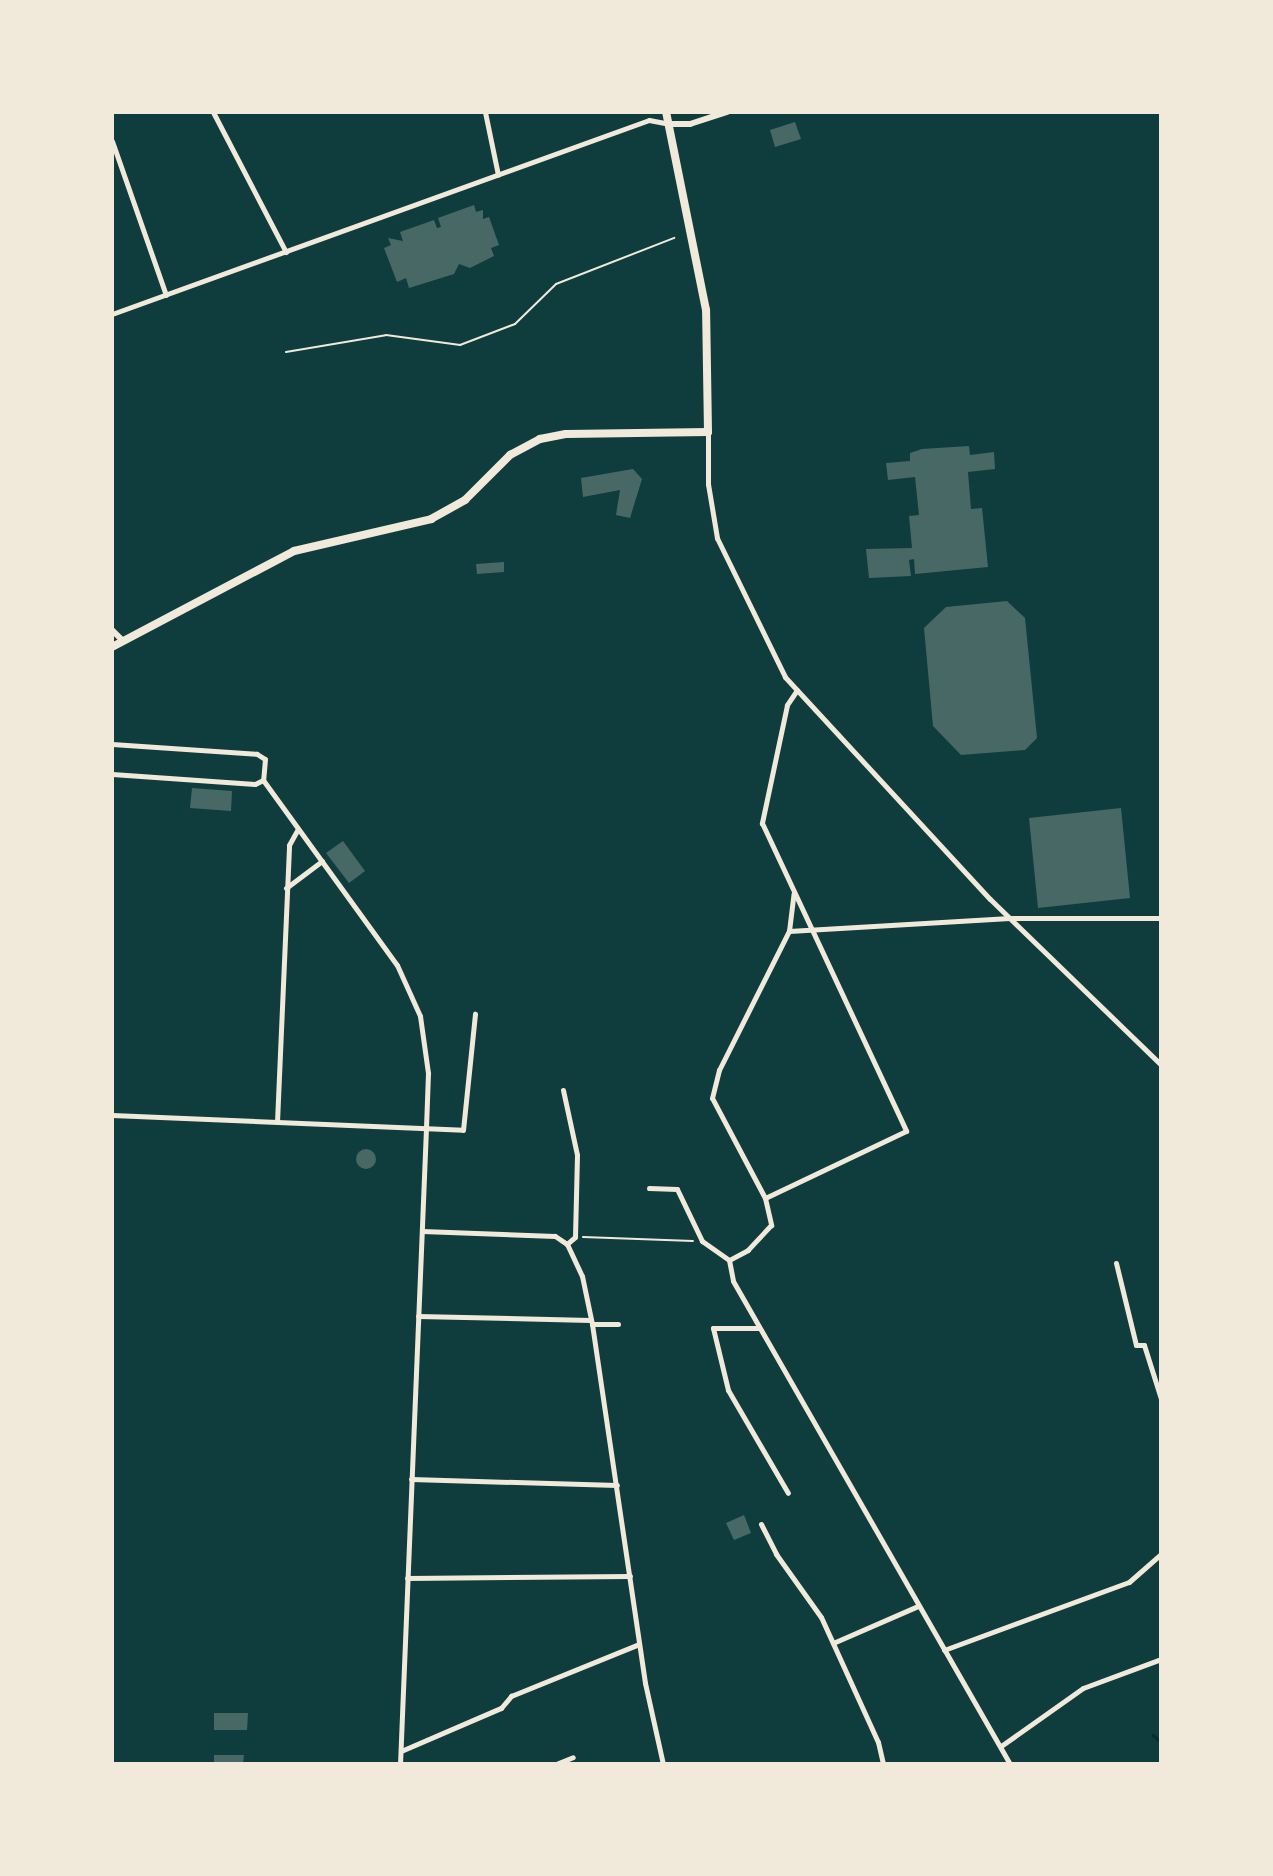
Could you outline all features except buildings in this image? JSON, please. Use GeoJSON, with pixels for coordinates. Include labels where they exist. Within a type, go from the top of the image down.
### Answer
{"type":"FeatureCollection","features":[{"type":"Feature","properties":{"kind":"main road"},"geometry":{"type":"LineString","coordinates":[[112,647],[294,551],[431,520],[465,500],[510,456],[540,439],[566,434],[708,432],[706,310],[666,112]]}},
{"type":"Feature","properties":{"kind":"street"},"geometry":{"type":"LineString","coordinates":[[213,112],[286,252]]}},
{"type":"Feature","properties":{"kind":"street"},"geometry":{"type":"LineString","coordinates":[[485,112],[498,174]]}},
{"type":"Feature","properties":{"kind":"street"},"geometry":{"type":"LineString","coordinates":[[112,314],[649,120],[690,124],[727,112]]}},
{"type":"Feature","properties":{"kind":"street"},"geometry":{"type":"LineString","coordinates":[[112,141],[166,295]]}},
{"type":"Feature","properties":{"kind":"street"},"geometry":{"type":"LineString","coordinates":[[708,432],[708,484],[717,538],[772,656],[797,690],[1010,918],[1161,1065]]}},
{"type":"Feature","properties":{"kind":"street"},"geometry":{"type":"LineString","coordinates":[[112,630],[122,640]]}},
{"type":"Feature","properties":{"kind":"street"},"geometry":{"type":"LineString","coordinates":[[765,1198],[906,1131],[761,813],[787,705],[797,690]]}},
{"type":"Feature","properties":{"kind":"street"},"geometry":{"type":"LineString","coordinates":[[112,744],[257,754],[265,759],[263,780],[411,990],[428,1073],[400,1764]]}},
{"type":"Feature","properties":{"kind":"street"},"geometry":{"type":"LineString","coordinates":[[112,774],[256,784],[263,780]]}},
{"type":"Feature","properties":{"kind":"street"},"geometry":{"type":"LineString","coordinates":[[277,1122],[289,845],[298,829]]}},
{"type":"Feature","properties":{"kind":"street"},"geometry":{"type":"LineString","coordinates":[[286,888],[322,861]]}},
{"type":"Feature","properties":{"kind":"street"},"geometry":{"type":"LineString","coordinates":[[729,1260],[766,1235],[772,1214],[712,1098],[719,1070],[789,931],[795,890]]}},
{"type":"Feature","properties":{"kind":"street"},"geometry":{"type":"LineString","coordinates":[[789,931],[1010,918],[1161,918]]}},
{"type":"Feature","properties":{"kind":"street"},"geometry":{"type":"LineString","coordinates":[[112,1115],[463,1129],[475,1014]]}},
{"type":"Feature","properties":{"kind":"street"},"geometry":{"type":"LineString","coordinates":[[563,1090],[576,1142],[575,1237],[567,1244]]}},
{"type":"Feature","properties":{"kind":"street"},"geometry":{"type":"LineString","coordinates":[[649,1188],[677,1189],[702,1241],[729,1260],[733,1281],[758,1328],[1010,1764]]}},
{"type":"Feature","properties":{"kind":"street"},"geometry":{"type":"LineString","coordinates":[[422,1231],[555,1236],[567,1244],[582,1276],[617,1485],[639,1644],[663,1764]]}},
{"type":"Feature","properties":{"kind":"street"},"geometry":{"type":"LineString","coordinates":[[1116,1263],[1136,1345],[1144,1345],[1161,1399]]}},
{"type":"Feature","properties":{"kind":"street"},"geometry":{"type":"LineString","coordinates":[[418,1316],[618,1324]]}},
{"type":"Feature","properties":{"kind":"street"},"geometry":{"type":"LineString","coordinates":[[758,1328],[713,1328],[728,1390],[788,1493]]}},
{"type":"Feature","properties":{"kind":"street"},"geometry":{"type":"LineString","coordinates":[[411,1479],[617,1485]]}},
{"type":"Feature","properties":{"kind":"street"},"geometry":{"type":"LineString","coordinates":[[761,1524],[833,1643],[883,1764]]}},
{"type":"Feature","properties":{"kind":"street"},"geometry":{"type":"LineString","coordinates":[[944,1650],[1129,1582],[1161,1553]]}},
{"type":"Feature","properties":{"kind":"street"},"geometry":{"type":"LineString","coordinates":[[407,1578],[630,1576]]}},
{"type":"Feature","properties":{"kind":"street"},"geometry":{"type":"LineString","coordinates":[[833,1643],[918,1606]]}},
{"type":"Feature","properties":{"kind":"street"},"geometry":{"type":"LineString","coordinates":[[401,1751],[501,1708],[511,1696],[639,1644]]}},
{"type":"Feature","properties":{"kind":"street"},"geometry":{"type":"LineString","coordinates":[[1001,1746],[1083,1688],[1161,1659]]}},
{"type":"Feature","properties":{"kind":"street"},"geometry":{"type":"LineString","coordinates":[[556,1764],[573,1756]]}},
{"type":"Feature","properties":{"kind":"path"},"geometry":{"type":"LineString","coordinates":[[286,352],[386,335],[460,345],[515,324],[556,284],[674,238]]}},
{"type":"Feature","properties":{"kind":"path"},"geometry":{"type":"LineString","coordinates":[[575,1237],[702,1241]]}},
{"type":"Feature","properties":{"kind":"waterway"},"geometry":{"type":"LineString","coordinates":[[1153,1735],[1161,1742]]}}]}
